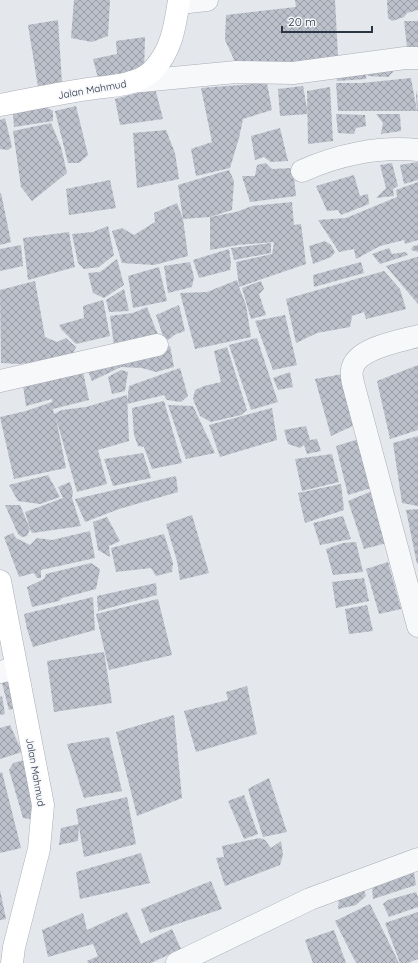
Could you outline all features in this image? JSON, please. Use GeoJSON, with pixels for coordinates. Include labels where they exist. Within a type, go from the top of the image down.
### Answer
{"type":"FeatureCollection","features":[{"type":"Feature","properties":{"kind":"street"},"geometry":{"type":"LineString","coordinates":[[179,1],[206,0]]}},
{"type":"Feature","properties":{"kind":"street","name":"Jalan Mahmud"},"geometry":{"type":"LineString","coordinates":[[0,105],[131,82],[152,72],[166,53],[173,35],[179,1]]}},
{"type":"Feature","properties":{"kind":"street"},"geometry":{"type":"LineString","coordinates":[[131,82],[236,72],[293,73],[405,58],[418,58]]}},
{"type":"Feature","properties":{"kind":"street"},"geometry":{"type":"LineString","coordinates":[[302,170],[320,162],[364,152],[397,148],[418,150]]}},
{"type":"Feature","properties":{"kind":"street"},"geometry":{"type":"LineString","coordinates":[[417,617],[353,383],[352,370],[356,361],[370,350],[418,336]]}},
{"type":"Feature","properties":{"kind":"street"},"geometry":{"type":"LineString","coordinates":[[0,381],[157,345]]}},
{"type":"Feature","properties":{"kind":"street","name":"Jalan Mahmud"},"geometry":{"type":"LineString","coordinates":[[0,581],[8,670],[43,805],[39,849],[14,947],[12,963]]}},
{"type":"Feature","properties":{"kind":"street"},"geometry":{"type":"LineString","coordinates":[[177,963],[310,899],[418,858]]}},
{"type":"Feature","properties":{"kind":"building"},"geometry":{"type":"Polygon","coordinates":[[[74,0],[110,0],[108,36],[92,42],[71,38],[74,0]]]}},
{"type":"Feature","properties":{"kind":"building"},"geometry":{"type":"Polygon","coordinates":[[[295,0],[335,0],[338,56],[301,62],[236,64],[225,40],[226,15],[296,7],[295,0]]]}},
{"type":"Feature","properties":{"kind":"building"},"geometry":{"type":"Polygon","coordinates":[[[387,0],[418,0],[418,10],[407,13],[404,17],[392,21],[388,18],[387,0]]]}},
{"type":"Feature","properties":{"kind":"building"},"geometry":{"type":"Polygon","coordinates":[[[58,20],[62,83],[38,87],[28,25],[58,20]]]}},
{"type":"Feature","properties":{"kind":"building"},"geometry":{"type":"Polygon","coordinates":[[[404,21],[418,21],[418,47],[407,47],[404,21]]]}},
{"type":"Feature","properties":{"kind":"building"},"geometry":{"type":"Polygon","coordinates":[[[145,37],[144,72],[98,78],[93,59],[117,54],[116,41],[145,37]]]}},
{"type":"Feature","properties":{"kind":"building"},"geometry":{"type":"Polygon","coordinates":[[[390,65],[393,72],[388,77],[368,76],[367,70],[366,79],[337,81],[336,68],[390,65]]]}},
{"type":"Feature","properties":{"kind":"building"},"geometry":{"type":"Polygon","coordinates":[[[411,78],[417,111],[338,111],[336,83],[362,83],[411,78]]]}},
{"type":"Feature","properties":{"kind":"building"},"geometry":{"type":"Polygon","coordinates":[[[267,83],[272,110],[243,119],[230,168],[196,176],[191,149],[212,142],[201,88],[267,83]]]}},
{"type":"Feature","properties":{"kind":"building"},"geometry":{"type":"Polygon","coordinates":[[[303,86],[308,114],[280,116],[278,89],[303,86]]]}},
{"type":"Feature","properties":{"kind":"building"},"geometry":{"type":"Polygon","coordinates":[[[330,87],[333,141],[308,144],[307,91],[330,87]]]}},
{"type":"Feature","properties":{"kind":"building"},"geometry":{"type":"Polygon","coordinates":[[[155,88],[163,119],[120,125],[115,99],[155,88]]]}},
{"type":"Feature","properties":{"kind":"building"},"geometry":{"type":"Polygon","coordinates":[[[417,90],[418,111],[416,96],[417,90]]]}},
{"type":"Feature","properties":{"kind":"building"},"geometry":{"type":"Polygon","coordinates":[[[76,106],[88,155],[79,163],[68,163],[55,111],[76,106]]]}},
{"type":"Feature","properties":{"kind":"building"},"geometry":{"type":"Polygon","coordinates":[[[46,107],[53,111],[53,121],[14,127],[13,114],[46,107]]]}},
{"type":"Feature","properties":{"kind":"building"},"geometry":{"type":"Polygon","coordinates":[[[336,114],[365,115],[366,126],[356,128],[354,134],[338,133],[336,114]]]}},
{"type":"Feature","properties":{"kind":"building"},"geometry":{"type":"Polygon","coordinates":[[[376,114],[400,114],[401,131],[381,134],[383,123],[376,114]]]}},
{"type":"Feature","properties":{"kind":"building"},"geometry":{"type":"Polygon","coordinates":[[[5,118],[12,147],[8,150],[0,149],[0,120],[5,118]]]}},
{"type":"Feature","properties":{"kind":"building"},"geometry":{"type":"Polygon","coordinates":[[[51,123],[61,147],[67,173],[32,201],[21,187],[13,131],[51,123]]]}},
{"type":"Feature","properties":{"kind":"building"},"geometry":{"type":"Polygon","coordinates":[[[280,128],[288,161],[271,162],[264,157],[255,160],[251,136],[280,128]]]}},
{"type":"Feature","properties":{"kind":"building"},"geometry":{"type":"Polygon","coordinates":[[[166,130],[175,153],[179,179],[137,188],[133,133],[166,130]]]}},
{"type":"Feature","properties":{"kind":"building"},"geometry":{"type":"Polygon","coordinates":[[[418,162],[418,180],[404,184],[400,165],[418,162]]]}},
{"type":"Feature","properties":{"kind":"building"},"geometry":{"type":"Polygon","coordinates":[[[266,163],[272,169],[293,168],[296,196],[250,202],[242,176],[255,176],[257,165],[266,163]]]}},
{"type":"Feature","properties":{"kind":"building"},"geometry":{"type":"Polygon","coordinates":[[[392,163],[398,186],[393,189],[394,196],[376,198],[386,188],[380,165],[392,163]]]}},
{"type":"Feature","properties":{"kind":"building"},"geometry":{"type":"Polygon","coordinates":[[[229,170],[234,181],[232,210],[210,217],[183,219],[178,185],[229,170]]]}},
{"type":"Feature","properties":{"kind":"building"},"geometry":{"type":"Polygon","coordinates":[[[354,175],[360,196],[368,194],[369,204],[341,215],[338,210],[327,211],[316,186],[354,175]]]}},
{"type":"Feature","properties":{"kind":"building"},"geometry":{"type":"Polygon","coordinates":[[[110,180],[116,208],[69,215],[66,189],[110,180]]]}},
{"type":"Feature","properties":{"kind":"building"},"geometry":{"type":"Polygon","coordinates":[[[418,182],[418,240],[405,244],[404,240],[380,246],[356,259],[354,249],[339,252],[318,220],[346,218],[397,197],[396,190],[418,182]]]}},
{"type":"Feature","properties":{"kind":"building"},"geometry":{"type":"Polygon","coordinates":[[[0,193],[11,242],[0,245],[0,193]]]}},
{"type":"Feature","properties":{"kind":"building"},"geometry":{"type":"Polygon","coordinates":[[[292,202],[294,225],[301,224],[306,264],[239,287],[236,262],[272,254],[274,242],[238,245],[210,250],[210,217],[236,212],[252,206],[292,202]]]}},
{"type":"Feature","properties":{"kind":"building"},"geometry":{"type":"Polygon","coordinates":[[[177,203],[183,219],[188,256],[154,265],[122,263],[112,231],[122,228],[134,235],[155,222],[154,213],[177,203]]]}},
{"type":"Feature","properties":{"kind":"building"},"geometry":{"type":"Polygon","coordinates":[[[108,226],[114,255],[99,267],[84,269],[78,263],[72,234],[93,232],[108,226]]]}},
{"type":"Feature","properties":{"kind":"building"},"geometry":{"type":"Polygon","coordinates":[[[69,232],[75,267],[28,280],[23,238],[69,232]]]}},
{"type":"Feature","properties":{"kind":"building"},"geometry":{"type":"Polygon","coordinates":[[[325,241],[331,245],[335,252],[331,257],[313,264],[309,246],[325,241]]]}},
{"type":"Feature","properties":{"kind":"building"},"geometry":{"type":"Polygon","coordinates":[[[271,243],[271,253],[234,260],[231,248],[271,243]]]}},
{"type":"Feature","properties":{"kind":"building"},"geometry":{"type":"Polygon","coordinates":[[[21,245],[23,266],[0,271],[0,249],[21,245]]]}},
{"type":"Feature","properties":{"kind":"building"},"geometry":{"type":"Polygon","coordinates":[[[418,245],[418,252],[411,250],[413,246],[418,245]]]}},
{"type":"Feature","properties":{"kind":"building"},"geometry":{"type":"Polygon","coordinates":[[[389,248],[392,254],[406,252],[408,255],[380,264],[372,254],[389,248]]]}},
{"type":"Feature","properties":{"kind":"building"},"geometry":{"type":"Polygon","coordinates":[[[229,249],[231,262],[230,270],[199,278],[193,260],[229,249]]]}},
{"type":"Feature","properties":{"kind":"building"},"geometry":{"type":"Polygon","coordinates":[[[418,257],[418,304],[386,266],[418,257]]]}},
{"type":"Feature","properties":{"kind":"building"},"geometry":{"type":"Polygon","coordinates":[[[117,259],[124,285],[104,298],[93,293],[88,273],[100,272],[117,259]]]}},
{"type":"Feature","properties":{"kind":"building"},"geometry":{"type":"Polygon","coordinates":[[[190,262],[194,277],[192,287],[168,293],[164,266],[190,262]]]}},
{"type":"Feature","properties":{"kind":"building"},"geometry":{"type":"Polygon","coordinates":[[[361,262],[364,273],[314,287],[313,275],[361,262]]]}},
{"type":"Feature","properties":{"kind":"building"},"geometry":{"type":"Polygon","coordinates":[[[159,267],[167,301],[133,308],[128,276],[159,267]]]}},
{"type":"Feature","properties":{"kind":"building"},"geometry":{"type":"Polygon","coordinates":[[[384,271],[400,289],[406,309],[366,319],[364,312],[352,316],[350,327],[317,333],[296,343],[286,299],[384,271]]]}},
{"type":"Feature","properties":{"kind":"building"},"geometry":{"type":"Polygon","coordinates":[[[237,280],[246,305],[251,337],[195,349],[180,293],[207,292],[237,280]]]}},
{"type":"Feature","properties":{"kind":"building"},"geometry":{"type":"Polygon","coordinates":[[[35,281],[45,337],[57,342],[66,338],[76,347],[72,355],[60,358],[56,356],[52,360],[19,364],[1,363],[0,290],[35,281]]]}},
{"type":"Feature","properties":{"kind":"building"},"geometry":{"type":"Polygon","coordinates":[[[261,281],[264,289],[259,294],[266,315],[251,319],[242,288],[261,281]]]}},
{"type":"Feature","properties":{"kind":"building"},"geometry":{"type":"Polygon","coordinates":[[[124,289],[129,311],[109,312],[106,300],[124,289]]]}},
{"type":"Feature","properties":{"kind":"building"},"geometry":{"type":"Polygon","coordinates":[[[103,300],[110,336],[76,344],[59,325],[84,318],[83,306],[103,300]]]}},
{"type":"Feature","properties":{"kind":"building"},"geometry":{"type":"Polygon","coordinates":[[[179,305],[185,331],[176,334],[168,340],[163,336],[156,315],[179,305]]]}},
{"type":"Feature","properties":{"kind":"building"},"geometry":{"type":"Polygon","coordinates":[[[147,307],[160,340],[114,346],[110,316],[133,313],[147,307]]]}},
{"type":"Feature","properties":{"kind":"building"},"geometry":{"type":"Polygon","coordinates":[[[285,315],[297,365],[273,370],[255,321],[285,315]]]}},
{"type":"Feature","properties":{"kind":"building"},"geometry":{"type":"Polygon","coordinates":[[[257,338],[278,402],[251,410],[229,345],[257,338]]]}},
{"type":"Feature","properties":{"kind":"building"},"geometry":{"type":"Polygon","coordinates":[[[170,346],[174,367],[156,372],[142,368],[121,367],[92,381],[85,364],[150,353],[170,346]]]}},
{"type":"Feature","properties":{"kind":"building"},"geometry":{"type":"Polygon","coordinates":[[[227,347],[247,410],[241,415],[211,422],[200,416],[193,399],[195,390],[221,382],[214,351],[227,347]]]}},
{"type":"Feature","properties":{"kind":"building"},"geometry":{"type":"Polygon","coordinates":[[[418,365],[418,430],[390,439],[377,381],[418,365]]]}},
{"type":"Feature","properties":{"kind":"building"},"geometry":{"type":"Polygon","coordinates":[[[82,367],[89,400],[53,409],[54,414],[62,410],[86,407],[127,395],[129,441],[98,450],[107,484],[77,492],[56,418],[66,468],[14,479],[0,417],[26,411],[52,402],[52,399],[26,406],[23,385],[82,367]]]}},
{"type":"Feature","properties":{"kind":"building"},"geometry":{"type":"Polygon","coordinates":[[[180,368],[188,396],[181,402],[167,400],[164,395],[127,404],[129,386],[180,368]]]}},
{"type":"Feature","properties":{"kind":"building"},"geometry":{"type":"Polygon","coordinates":[[[121,370],[128,372],[125,391],[112,394],[108,377],[121,370]]]}},
{"type":"Feature","properties":{"kind":"building"},"geometry":{"type":"Polygon","coordinates":[[[290,372],[293,387],[278,390],[273,378],[290,372]]]}},
{"type":"Feature","properties":{"kind":"building"},"geometry":{"type":"Polygon","coordinates":[[[343,374],[355,425],[331,436],[315,379],[343,374]]]}},
{"type":"Feature","properties":{"kind":"building"},"geometry":{"type":"Polygon","coordinates":[[[164,401],[182,463],[152,469],[144,447],[138,446],[134,435],[132,408],[164,401]]]}},
{"type":"Feature","properties":{"kind":"building"},"geometry":{"type":"Polygon","coordinates":[[[168,405],[193,406],[215,453],[186,459],[168,405]]]}},
{"type":"Feature","properties":{"kind":"building"},"geometry":{"type":"Polygon","coordinates":[[[272,408],[277,440],[220,457],[209,425],[272,408]]]}},
{"type":"Feature","properties":{"kind":"building"},"geometry":{"type":"Polygon","coordinates":[[[306,426],[310,440],[317,439],[321,451],[307,454],[304,445],[300,448],[288,444],[284,430],[306,426]]]}},
{"type":"Feature","properties":{"kind":"building"},"geometry":{"type":"Polygon","coordinates":[[[418,436],[418,506],[402,503],[393,443],[418,436]]]}},
{"type":"Feature","properties":{"kind":"building"},"geometry":{"type":"Polygon","coordinates":[[[359,439],[371,488],[348,495],[336,446],[359,439]]]}},
{"type":"Feature","properties":{"kind":"building"},"geometry":{"type":"Polygon","coordinates":[[[143,453],[151,478],[113,486],[104,459],[143,453]]]}},
{"type":"Feature","properties":{"kind":"building"},"geometry":{"type":"Polygon","coordinates":[[[332,454],[339,482],[302,491],[295,459],[332,454]]]}},
{"type":"Feature","properties":{"kind":"building"},"geometry":{"type":"Polygon","coordinates":[[[48,475],[60,497],[40,504],[18,501],[9,485],[48,475]]]}},
{"type":"Feature","properties":{"kind":"building"},"geometry":{"type":"Polygon","coordinates":[[[176,476],[178,492],[119,509],[85,522],[75,499],[176,476]]]}},
{"type":"Feature","properties":{"kind":"building"},"geometry":{"type":"Polygon","coordinates":[[[70,482],[73,492],[72,498],[81,526],[32,533],[25,512],[63,498],[58,487],[70,482]]]}},
{"type":"Feature","properties":{"kind":"building"},"geometry":{"type":"Polygon","coordinates":[[[341,484],[344,510],[305,523],[298,493],[341,484]]]}},
{"type":"Feature","properties":{"kind":"building"},"geometry":{"type":"Polygon","coordinates":[[[372,491],[387,543],[364,549],[348,501],[372,491]]]}},
{"type":"Feature","properties":{"kind":"building"},"geometry":{"type":"Polygon","coordinates":[[[5,505],[20,505],[30,529],[27,536],[22,537],[18,534],[5,505]]]}},
{"type":"Feature","properties":{"kind":"building"},"geometry":{"type":"Polygon","coordinates":[[[418,509],[418,563],[417,564],[406,510],[418,509]]]}},
{"type":"Feature","properties":{"kind":"building"},"geometry":{"type":"Polygon","coordinates":[[[192,515],[209,573],[180,580],[177,561],[166,524],[192,515]]]}},
{"type":"Feature","properties":{"kind":"building"},"geometry":{"type":"Polygon","coordinates":[[[343,516],[351,539],[320,545],[313,523],[343,516]]]}},
{"type":"Feature","properties":{"kind":"building"},"geometry":{"type":"Polygon","coordinates":[[[107,517],[120,541],[109,546],[110,557],[98,550],[93,522],[107,517]]]}},
{"type":"Feature","properties":{"kind":"building"},"geometry":{"type":"Polygon","coordinates":[[[90,531],[95,558],[41,570],[41,578],[37,578],[34,573],[19,577],[4,537],[13,533],[16,538],[30,545],[37,538],[52,540],[90,531]]]}},
{"type":"Feature","properties":{"kind":"building"},"geometry":{"type":"Polygon","coordinates":[[[164,534],[173,563],[172,572],[156,576],[151,568],[116,572],[111,548],[164,534]]]}},
{"type":"Feature","properties":{"kind":"building"},"geometry":{"type":"Polygon","coordinates":[[[356,542],[363,572],[333,575],[326,549],[343,543],[356,542]]]}},
{"type":"Feature","properties":{"kind":"building"},"geometry":{"type":"Polygon","coordinates":[[[388,562],[401,609],[379,614],[366,569],[388,562]]]}},
{"type":"Feature","properties":{"kind":"building"},"geometry":{"type":"Polygon","coordinates":[[[91,563],[100,569],[96,589],[62,598],[59,601],[32,607],[27,587],[44,579],[46,574],[91,563]]]}},
{"type":"Feature","properties":{"kind":"building"},"geometry":{"type":"Polygon","coordinates":[[[364,578],[369,601],[336,608],[332,582],[364,578]]]}},
{"type":"Feature","properties":{"kind":"building"},"geometry":{"type":"Polygon","coordinates":[[[156,583],[157,595],[98,611],[97,596],[156,583]]]}},
{"type":"Feature","properties":{"kind":"building"},"geometry":{"type":"Polygon","coordinates":[[[93,597],[95,630],[33,647],[24,614],[93,597]]]}},
{"type":"Feature","properties":{"kind":"building"},"geometry":{"type":"Polygon","coordinates":[[[158,599],[172,655],[109,670],[96,614],[158,599]]]}},
{"type":"Feature","properties":{"kind":"building"},"geometry":{"type":"Polygon","coordinates":[[[367,605],[373,631],[349,634],[345,609],[367,605]]]}},
{"type":"Feature","properties":{"kind":"building"},"geometry":{"type":"Polygon","coordinates":[[[104,652],[112,703],[54,712],[47,661],[104,652]]]}},
{"type":"Feature","properties":{"kind":"building"},"geometry":{"type":"Polygon","coordinates":[[[9,679],[14,708],[9,710],[2,683],[9,679]]]}},
{"type":"Feature","properties":{"kind":"building"},"geometry":{"type":"Polygon","coordinates":[[[247,686],[257,734],[196,752],[184,711],[228,700],[226,692],[247,686]]]}},
{"type":"Feature","properties":{"kind":"building"},"geometry":{"type":"Polygon","coordinates":[[[2,696],[5,714],[0,715],[0,697],[2,696]]]}},
{"type":"Feature","properties":{"kind":"building"},"geometry":{"type":"Polygon","coordinates":[[[174,715],[182,798],[137,816],[116,732],[174,715]]]}},
{"type":"Feature","properties":{"kind":"building"},"geometry":{"type":"Polygon","coordinates":[[[10,725],[22,752],[0,759],[0,728],[10,725]]]}},
{"type":"Feature","properties":{"kind":"building"},"geometry":{"type":"Polygon","coordinates":[[[109,737],[122,791],[84,798],[67,744],[109,737]]]}},
{"type":"Feature","properties":{"kind":"building"},"geometry":{"type":"Polygon","coordinates":[[[28,759],[37,812],[30,819],[23,818],[9,770],[13,763],[28,759]]]}},
{"type":"Feature","properties":{"kind":"building"},"geometry":{"type":"Polygon","coordinates":[[[2,772],[21,848],[0,853],[0,773],[2,772]]]}},
{"type":"Feature","properties":{"kind":"building"},"geometry":{"type":"Polygon","coordinates":[[[269,778],[287,832],[263,837],[248,789],[269,778]]]}},
{"type":"Feature","properties":{"kind":"building"},"geometry":{"type":"Polygon","coordinates":[[[244,795],[258,834],[244,839],[228,801],[244,795]]]}},
{"type":"Feature","properties":{"kind":"building"},"geometry":{"type":"Polygon","coordinates":[[[127,797],[136,844],[84,857],[76,809],[127,797]]]}},
{"type":"Feature","properties":{"kind":"building"},"geometry":{"type":"Polygon","coordinates":[[[79,824],[78,841],[59,845],[61,828],[79,824]]]}},
{"type":"Feature","properties":{"kind":"building"},"geometry":{"type":"Polygon","coordinates":[[[260,838],[265,840],[271,848],[281,841],[283,855],[280,865],[225,886],[216,858],[224,857],[222,846],[260,838]]]}},
{"type":"Feature","properties":{"kind":"building"},"geometry":{"type":"Polygon","coordinates":[[[141,853],[150,883],[80,899],[76,872],[141,853]]]}},
{"type":"Feature","properties":{"kind":"building"},"geometry":{"type":"Polygon","coordinates":[[[406,872],[414,873],[416,885],[373,899],[372,885],[406,872]]]}},
{"type":"Feature","properties":{"kind":"building"},"geometry":{"type":"Polygon","coordinates":[[[211,881],[222,909],[150,933],[141,909],[211,881]]]}},
{"type":"Feature","properties":{"kind":"building"},"geometry":{"type":"Polygon","coordinates":[[[363,888],[366,896],[356,905],[338,909],[339,898],[363,888]]]}},
{"type":"Feature","properties":{"kind":"building"},"geometry":{"type":"Polygon","coordinates":[[[0,890],[6,919],[0,920],[0,890]]]}},
{"type":"Feature","properties":{"kind":"building"},"geometry":{"type":"Polygon","coordinates":[[[416,892],[418,897],[418,907],[389,917],[383,904],[388,900],[416,892]]]}},
{"type":"Feature","properties":{"kind":"building"},"geometry":{"type":"Polygon","coordinates":[[[370,904],[399,963],[356,963],[335,921],[370,904]]]}},
{"type":"Feature","properties":{"kind":"building"},"geometry":{"type":"Polygon","coordinates":[[[127,912],[141,944],[172,929],[181,949],[151,963],[88,963],[87,961],[98,956],[93,944],[48,957],[42,930],[83,913],[87,930],[127,912]]]}},
{"type":"Feature","properties":{"kind":"building"},"geometry":{"type":"Polygon","coordinates":[[[418,912],[418,959],[408,963],[400,963],[385,923],[418,912]]]}},
{"type":"Feature","properties":{"kind":"building"},"geometry":{"type":"Polygon","coordinates":[[[334,930],[346,963],[313,963],[305,940],[334,930]]]}}]}
